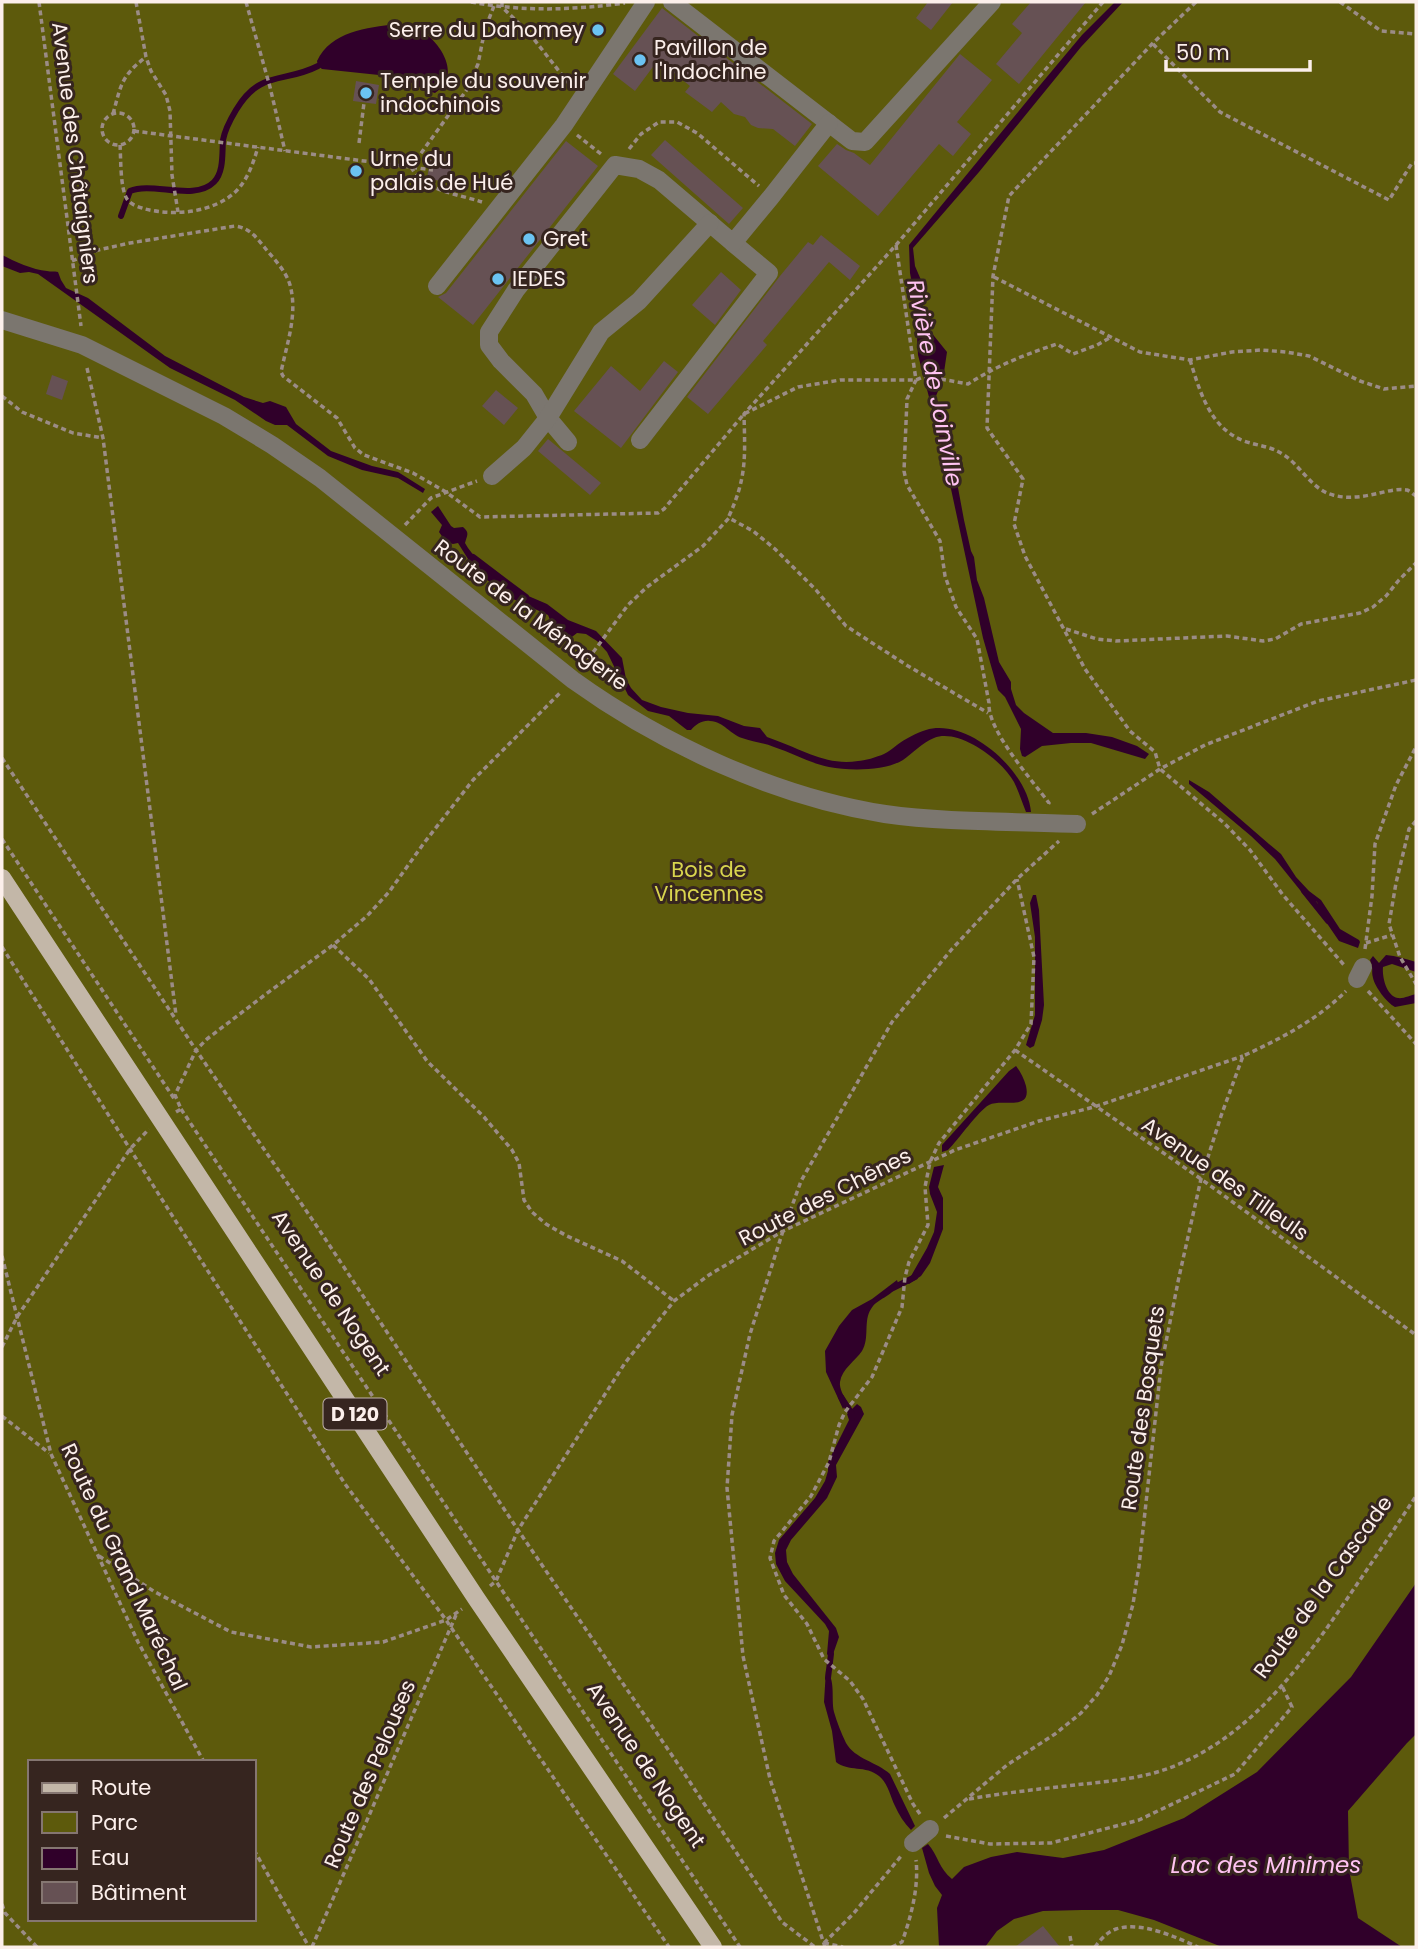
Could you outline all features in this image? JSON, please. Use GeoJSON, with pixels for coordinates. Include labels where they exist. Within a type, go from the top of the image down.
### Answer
{"type":"FeatureCollection","features":[{"type":"Feature","properties":{"kind":"main road","name":"D 120"},"geometry":{"type":"LineString","coordinates":[[2,878],[477,1598],[713,1947]]}},
{"type":"Feature","properties":{"kind":"lane"},"geometry":{"type":"LineString","coordinates":[[436,286],[564,125],[646,2]]}},
{"type":"Feature","properties":{"kind":"lane"},"geometry":{"type":"LineString","coordinates":[[672,2],[852,141],[865,142],[992,2]]}},
{"type":"Feature","properties":{"kind":"lane"},"geometry":{"type":"LineString","coordinates":[[733,243],[829,123]]}},
{"type":"Feature","properties":{"kind":"lane"},"geometry":{"type":"LineString","coordinates":[[568,442],[548,418],[534,394],[489,345],[489,332],[516,290],[615,165],[639,169],[659,180],[769,273],[640,440]]}},
{"type":"Feature","properties":{"kind":"lane"},"geometry":{"type":"LineString","coordinates":[[492,476],[524,448],[548,418],[601,332],[639,301],[710,223]]}},
{"type":"Feature","properties":{"kind":"lane","name":"Route de la Ménagerie"},"geometry":{"type":"LineString","coordinates":[[2,320],[82,345],[212,409],[262,439],[320,478],[573,680],[612,707],[700,755],[745,774],[827,801],[885,814],[941,820],[1077,824]]}},
{"type":"Feature","properties":{"kind":"lane"},"geometry":{"type":"LineString","coordinates":[[913,1843],[929,1830]]}},
{"type":"Feature","properties":{"kind":"path","name":"Avenue des Châtaigniers"},"geometry":{"type":"LineString","coordinates":[[39,2],[80,308]]}},
{"type":"Feature","properties":{"kind":"path"},"geometry":{"type":"LineString","coordinates":[[136,2],[146,57],[166,95],[170,111],[172,175],[178,212]]}},
{"type":"Feature","properties":{"kind":"path"},"geometry":{"type":"LineString","coordinates":[[246,2],[285,150]]}},
{"type":"Feature","properties":{"kind":"path"},"geometry":{"type":"LineString","coordinates":[[471,2],[528,10],[583,8],[634,2]]}},
{"type":"Feature","properties":{"kind":"path"},"geometry":{"type":"LineString","coordinates":[[72,261],[98,250],[130,243],[235,226],[244,228],[254,235],[279,264],[290,283],[294,315],[281,372],[283,376],[337,418],[355,448],[364,456],[413,473],[446,492],[480,517],[658,513],[896,245],[1103,2]]}},
{"type":"Feature","properties":{"kind":"path"},"geometry":{"type":"LineString","coordinates":[[1196,2],[1152,44],[1009,196],[993,276],[987,428],[1023,479],[1014,524],[1025,556],[1085,669],[1130,731],[1155,752],[1160,769],[1214,814],[1250,850],[1297,912],[1360,973],[1416,1044]]}},
{"type":"Feature","properties":{"kind":"path"},"geometry":{"type":"LineString","coordinates":[[1340,2],[1381,31],[1416,34]]}},
{"type":"Feature","properties":{"kind":"path"},"geometry":{"type":"LineString","coordinates":[[502,5],[529,33],[581,97]]}},
{"type":"Feature","properties":{"kind":"path"},"geometry":{"type":"LineString","coordinates":[[411,167],[466,91],[478,64],[485,29],[494,6]]}},
{"type":"Feature","properties":{"kind":"path"},"geometry":{"type":"LineString","coordinates":[[1152,44],[1220,112],[1388,200],[1412,163],[1416,163]]}},
{"type":"Feature","properties":{"kind":"path"},"geometry":{"type":"LineString","coordinates":[[113,114],[121,82],[131,68],[146,57]]}},
{"type":"Feature","properties":{"kind":"path"},"geometry":{"type":"LineString","coordinates":[[359,143],[364,103]]}},
{"type":"Feature","properties":{"kind":"path"},"geometry":{"type":"LineString","coordinates":[[113,114],[124,115],[132,122],[134,131],[129,141],[120,145],[110,144],[103,135],[102,125],[113,114]]}},
{"type":"Feature","properties":{"kind":"path"},"geometry":{"type":"LineString","coordinates":[[564,125],[615,165],[641,134],[659,122],[677,122],[697,133],[771,197]]}},
{"type":"Feature","properties":{"kind":"path"},"geometry":{"type":"LineString","coordinates":[[134,131],[433,170]]}},
{"type":"Feature","properties":{"kind":"path"},"geometry":{"type":"LineString","coordinates":[[120,145],[123,185],[128,201],[164,212],[212,206],[234,192],[252,166],[258,147]]}},
{"type":"Feature","properties":{"kind":"path"},"geometry":{"type":"LineString","coordinates":[[411,167],[416,175],[432,186],[498,209]]}},
{"type":"Feature","properties":{"kind":"path"},"geometry":{"type":"LineString","coordinates":[[896,245],[916,380],[907,399],[904,471],[907,485],[940,541],[945,576],[956,607],[977,639],[989,703],[988,713]]}},
{"type":"Feature","properties":{"kind":"path"},"geometry":{"type":"LineString","coordinates":[[993,276],[1140,352],[1191,360],[1232,352],[1286,352],[1309,356],[1360,381],[1384,389],[1416,386]]}},
{"type":"Feature","properties":{"kind":"path"},"geometry":{"type":"LineString","coordinates":[[744,414],[797,387],[840,380],[916,380],[930,377],[968,384],[990,370],[1038,350],[1057,344],[1073,354],[1111,337]]}},
{"type":"Feature","properties":{"kind":"path"},"geometry":{"type":"LineString","coordinates":[[82,345],[103,438],[176,1018]]}},
{"type":"Feature","properties":{"kind":"path"},"geometry":{"type":"LineString","coordinates":[[1191,360],[1215,421],[1230,435],[1267,446],[1286,456],[1315,485],[1330,495],[1351,498],[1407,490],[1416,496]]}},
{"type":"Feature","properties":{"kind":"path"},"geometry":{"type":"LineString","coordinates":[[2,396],[22,412],[74,433],[103,438]]}},
{"type":"Feature","properties":{"kind":"path"},"geometry":{"type":"LineString","coordinates":[[729,516],[740,493],[745,465],[744,414]]}},
{"type":"Feature","properties":{"kind":"path"},"geometry":{"type":"LineString","coordinates":[[393,537],[431,498],[492,476]]}},
{"type":"Feature","properties":{"kind":"path"},"geometry":{"type":"LineString","coordinates":[[2,1347],[17,1317],[130,1149],[147,1131],[181,1109],[175,1095],[196,1050],[333,945],[366,916],[389,892],[473,780],[573,680],[628,605],[647,587],[703,546],[729,518],[753,531],[775,549],[816,590],[846,626],[988,713],[1007,747],[1049,803],[1043,822]]}},
{"type":"Feature","properties":{"kind":"path"},"geometry":{"type":"LineString","coordinates":[[1064,628],[1097,639],[1116,641],[1227,636],[1263,641],[1275,639],[1301,624],[1352,615],[1373,607],[1416,563]]}},
{"type":"Feature","properties":{"kind":"path"},"geometry":{"type":"LineString","coordinates":[[824,1945],[770,1779],[743,1656],[727,1488],[732,1415],[750,1334],[801,1181],[892,1021],[952,949],[1017,879],[1077,824],[1160,769],[1205,744],[1318,701],[1416,680]]}},
{"type":"Feature","properties":{"kind":"path"},"geometry":{"type":"LineString","coordinates":[[1392,935],[1366,943],[1375,844],[1395,785],[1416,747]]}},
{"type":"Feature","properties":{"kind":"path"},"geometry":{"type":"LineString","coordinates":[[2,758],[782,1922],[815,1947]]}},
{"type":"Feature","properties":{"kind":"path"},"geometry":{"type":"LineString","coordinates":[[1416,821],[1409,829],[1389,924],[1400,957],[1416,984]]}},
{"type":"Feature","properties":{"kind":"path","name":"Avenue de Nogent"},"geometry":{"type":"LineString","coordinates":[[2,839],[740,1947]]}},
{"type":"Feature","properties":{"kind":"path"},"geometry":{"type":"LineString","coordinates":[[1017,879],[1034,957],[1031,1024],[1015,1050],[939,1143],[930,1162],[925,1187],[928,1225],[909,1262],[902,1307],[872,1377],[839,1424],[829,1462],[811,1496],[774,1542],[770,1558],[784,1595],[807,1625],[824,1659],[850,1681],[863,1699],[913,1804],[929,1830],[946,1836],[990,1844],[1051,1843],[1139,1820],[1235,1774],[1292,1707],[1282,1686]]}},
{"type":"Feature","properties":{"kind":"path"},"geometry":{"type":"LineString","coordinates":[[333,945],[369,979],[427,1060],[484,1117],[512,1150],[519,1163],[524,1200],[532,1212],[567,1236],[621,1261],[674,1301]]}},
{"type":"Feature","properties":{"kind":"path"},"geometry":{"type":"LineString","coordinates":[[2,947],[345,1484],[446,1620],[669,1947]]}},
{"type":"Feature","properties":{"kind":"path"},"geometry":{"type":"LineString","coordinates":[[1243,1056],[1279,1039],[1317,1016],[1338,999],[1360,973]]}},
{"type":"Feature","properties":{"kind":"path","name":"Avenue des Tilleuls"},"geometry":{"type":"LineString","coordinates":[[1015,1050],[1416,1335]]}},
{"type":"Feature","properties":{"kind":"path","name":"Route des Chênes"},"geometry":{"type":"LineString","coordinates":[[99,1556],[155,1592],[231,1632],[311,1647],[383,1642],[446,1620],[496,1581],[518,1531],[625,1363],[674,1301],[709,1275],[783,1231],[955,1150],[1039,1121],[1094,1107],[1243,1056]]}},
{"type":"Feature","properties":{"kind":"path","name":"Route des Bosquets"},"geometry":{"type":"LineString","coordinates":[[967,1799],[1007,1765],[1055,1734],[1081,1713],[1109,1676],[1122,1645],[1133,1604],[1139,1566],[1161,1367],[1200,1179],[1243,1056]]}},
{"type":"Feature","properties":{"kind":"path","name":"Route du Grand Maréchal"},"geometry":{"type":"LineString","coordinates":[[2,1256],[51,1454],[138,1642],[203,1760]]}},
{"type":"Feature","properties":{"kind":"path"},"geometry":{"type":"LineString","coordinates":[[2,1416],[51,1454]]}},
{"type":"Feature","properties":{"kind":"path","name":"Route de la Cascade"},"geometry":{"type":"LineString","coordinates":[[967,1799],[1127,1779],[1156,1772],[1188,1759],[1221,1740],[1238,1728],[1282,1686],[1324,1632],[1416,1496]]}},
{"type":"Feature","properties":{"kind":"path","name":"Route des Pelouses"},"geometry":{"type":"LineString","coordinates":[[311,1947],[457,1614]]}},
{"type":"Feature","properties":{"kind":"path"},"geometry":{"type":"LineString","coordinates":[[929,1830],[967,1799]]}},
{"type":"Feature","properties":{"kind":"path"},"geometry":{"type":"LineString","coordinates":[[824,1945],[913,1843]]}},
{"type":"Feature","properties":{"kind":"path"},"geometry":{"type":"LineString","coordinates":[[892,1947],[902,1945],[914,1898],[917,1870],[913,1843]]}},
{"type":"Feature","properties":{"kind":"path"},"geometry":{"type":"LineString","coordinates":[[256,1853],[311,1947]]}},
{"type":"Feature","properties":{"kind":"path"},"geometry":{"type":"LineString","coordinates":[[2,1904],[5,1913],[37,1947]]}},
{"type":"Feature","properties":{"kind":"path"},"geometry":{"type":"LineString","coordinates":[[1095,1947],[1115,1929],[1130,1927],[1148,1929],[1198,1947]]}},
{"type":"Feature","properties":{"kind":"path"},"geometry":{"type":"LineString","coordinates":[[1070,1936],[1072,1947]]}},
{"type":"Feature","properties":{"kind":"path"},"geometry":{"type":"LineString","coordinates":[[824,1945],[843,1947]]}},
{"type":"Feature","properties":{"kind":"green space","name":"Bois de Vincennes"},"geometry":{"type":"Polygon","coordinates":[[[2,2],[1416,2],[1416,1947],[2,1947],[2,2]]]}},
{"type":"Feature","properties":{"kind":"water"},"geometry":{"type":"Polygon","coordinates":[[[1115,2],[1123,2],[1081,47],[913,248],[915,266],[921,280],[926,326],[947,352],[943,379],[936,396],[949,439],[977,580],[999,662],[1011,682],[1016,705],[1053,733],[1086,733],[1112,737],[1137,746],[1149,754],[1145,759],[1091,743],[1071,743],[1042,746],[1025,757],[1020,749],[1021,729],[1005,697],[998,690],[983,638],[942,447],[918,355],[909,245],[1082,35],[1115,2]]]}},
{"type":"Feature","properties":{"kind":"water"},"geometry":{"type":"Polygon","coordinates":[[[396,24],[418,29],[434,41],[440,50],[448,68],[447,77],[443,86],[435,93],[398,77],[322,69],[318,66],[317,61],[323,51],[341,37],[396,24]]]}},
{"type":"Feature","properties":{"kind":"water"},"geometry":{"type":"Polygon","coordinates":[[[2,255],[36,269],[58,272],[66,288],[88,298],[165,356],[244,397],[263,403],[270,401],[286,407],[296,424],[331,451],[398,472],[425,489],[423,493],[398,478],[362,470],[328,456],[287,425],[275,425],[266,421],[235,400],[170,368],[38,274],[20,273],[2,266],[2,255]]]}},
{"type":"Feature","properties":{"kind":"water"},"geometry":{"type":"Polygon","coordinates":[[[438,506],[451,526],[463,527],[467,531],[465,543],[481,565],[512,589],[547,604],[568,620],[596,631],[622,658],[626,679],[642,700],[661,707],[718,716],[744,726],[760,728],[767,737],[815,756],[836,761],[861,761],[878,756],[926,730],[942,728],[959,732],[976,739],[1007,765],[1019,780],[1031,812],[1026,812],[1014,782],[1000,764],[979,748],[955,738],[934,738],[896,764],[847,769],[822,765],[742,738],[715,722],[702,722],[687,730],[669,716],[648,711],[628,695],[607,652],[597,641],[586,634],[577,633],[568,640],[560,637],[548,615],[513,599],[473,567],[458,543],[446,542],[439,532],[442,525],[431,512],[438,506]]]}},
{"type":"Feature","properties":{"kind":"water"},"geometry":{"type":"Polygon","coordinates":[[[1189,780],[1209,792],[1281,854],[1296,877],[1321,900],[1340,929],[1359,940],[1358,948],[1339,941],[1324,919],[1317,902],[1304,895],[1275,859],[1189,784],[1189,780]]]}},
{"type":"Feature","properties":{"kind":"water"},"geometry":{"type":"Polygon","coordinates":[[[1033,895],[1036,895],[1039,910],[1044,1005],[1034,1046],[1030,1048],[1026,1045],[1035,1015],[1035,937],[1030,903],[1033,895]]]}},
{"type":"Feature","properties":{"kind":"water"},"geometry":{"type":"Polygon","coordinates":[[[1386,955],[1416,962],[1416,972],[1392,964],[1383,967],[1383,971],[1390,994],[1400,998],[1416,994],[1416,1003],[1395,1007],[1379,990],[1373,978],[1370,960],[1373,956],[1379,963],[1386,955]]]}},
{"type":"Feature","properties":{"kind":"water"},"geometry":{"type":"Polygon","coordinates":[[[1016,1066],[1026,1086],[1027,1094],[1024,1099],[1020,1102],[989,1105],[948,1150],[942,1152],[942,1145],[1016,1066]]]}},
{"type":"Feature","properties":{"kind":"water"},"geometry":{"type":"Polygon","coordinates":[[[944,1165],[938,1187],[943,1198],[943,1229],[930,1263],[921,1276],[909,1284],[907,1283],[934,1232],[937,1212],[929,1187],[934,1167],[944,1165]]]}},
{"type":"Feature","properties":{"kind":"water"},"geometry":{"type":"Polygon","coordinates":[[[897,1280],[892,1292],[871,1309],[862,1351],[841,1377],[840,1387],[847,1402],[843,1409],[826,1372],[825,1351],[852,1310],[897,1280]]]}},
{"type":"Feature","properties":{"kind":"water"},"geometry":{"type":"Polygon","coordinates":[[[857,1404],[864,1414],[836,1465],[837,1477],[827,1498],[791,1540],[786,1550],[787,1562],[793,1574],[836,1628],[839,1637],[831,1660],[827,1654],[829,1631],[785,1581],[776,1564],[775,1553],[779,1540],[815,1498],[825,1481],[828,1462],[849,1420],[847,1414],[857,1404]]]}},
{"type":"Feature","properties":{"kind":"water","name":"Lac des Minimes"},"geometry":{"type":"Polygon","coordinates":[[[1416,1583],[1416,1734],[1348,1811],[1349,1869],[1358,1918],[1402,1947],[1222,1947],[1154,1920],[1118,1910],[1082,1910],[1043,1911],[1014,1919],[997,1931],[985,1947],[939,1947],[937,1908],[942,1895],[929,1873],[922,1848],[928,1844],[952,1879],[964,1867],[991,1857],[1017,1852],[1063,1858],[1104,1850],[1184,1818],[1257,1772],[1351,1677],[1416,1583]]]}},
{"type":"Feature","properties":{"kind":"water"},"geometry":{"type":"Polygon","coordinates":[[[826,1670],[832,1684],[834,1712],[846,1743],[860,1757],[890,1774],[915,1826],[911,1830],[900,1816],[887,1786],[879,1776],[836,1762],[832,1731],[824,1702],[826,1670]]]}},
{"type":"Feature","properties":{"kind":"building"},"geometry":{"type":"Polygon","coordinates":[[[928,2],[953,2],[931,30],[916,18],[928,2]]]}},
{"type":"Feature","properties":{"kind":"building"},"geometry":{"type":"Polygon","coordinates":[[[1031,2],[1086,2],[1019,84],[996,64],[1022,33],[1012,24],[1031,2]]]}},
{"type":"Feature","properties":{"kind":"building"},"geometry":{"type":"Polygon","coordinates":[[[662,8],[812,124],[795,146],[773,129],[751,125],[745,117],[734,114],[721,102],[712,112],[685,92],[690,86],[658,60],[635,91],[613,74],[662,8]]]}},
{"type":"Feature","properties":{"kind":"building"},"geometry":{"type":"Polygon","coordinates":[[[960,54],[992,80],[957,122],[971,134],[953,156],[939,144],[878,216],[818,166],[837,144],[870,165],[960,54]]]}},
{"type":"Feature","properties":{"kind":"building","name":"Temple du souvenir indochinois"},"geometry":{"type":"Polygon","coordinates":[[[356,81],[379,85],[376,104],[353,101],[356,81]]]}},
{"type":"Feature","properties":{"kind":"building"},"geometry":{"type":"Polygon","coordinates":[[[665,140],[743,208],[729,224],[651,155],[665,140]]]}},
{"type":"Feature","properties":{"kind":"building"},"geometry":{"type":"Polygon","coordinates":[[[566,141],[598,166],[473,325],[438,297],[446,293],[566,141]]]}},
{"type":"Feature","properties":{"kind":"building"},"geometry":{"type":"Polygon","coordinates":[[[430,160],[452,163],[449,182],[427,179],[430,160]]]}},
{"type":"Feature","properties":{"kind":"building"},"geometry":{"type":"Polygon","coordinates":[[[821,235],[860,266],[850,280],[829,262],[763,341],[767,345],[708,414],[687,397],[808,242],[813,245],[821,235]]]}},
{"type":"Feature","properties":{"kind":"building"},"geometry":{"type":"Polygon","coordinates":[[[721,272],[741,290],[715,325],[692,305],[721,272]]]}},
{"type":"Feature","properties":{"kind":"building"},"geometry":{"type":"Polygon","coordinates":[[[664,361],[678,372],[621,448],[574,411],[611,366],[640,391],[664,361]]]}},
{"type":"Feature","properties":{"kind":"building"},"geometry":{"type":"Polygon","coordinates":[[[52,375],[68,381],[62,400],[46,394],[52,375]]]}},
{"type":"Feature","properties":{"kind":"building"},"geometry":{"type":"Polygon","coordinates":[[[496,390],[518,408],[504,425],[482,406],[496,390]]]}},
{"type":"Feature","properties":{"kind":"building"},"geometry":{"type":"Polygon","coordinates":[[[548,439],[601,483],[590,495],[538,451],[548,439]]]}},
{"type":"Feature","properties":{"kind":"building"},"geometry":{"type":"Polygon","coordinates":[[[1043,1926],[1060,1947],[1015,1947],[1043,1926]]]}},
{"type":"Feature","properties":{"kind":"waterway"},"geometry":{"type":"LineString","coordinates":[[121,216],[130,191],[150,188],[196,190],[206,188],[214,182],[221,168],[226,128],[245,97],[254,88],[273,79],[318,66]]}},
{"type":"Feature","properties":{"kind":"waterway"},"geometry":{"type":"LineString","coordinates":[[473,557],[526,597]]}},
{"type":"Feature","properties":{"kind":"waterway","name":"Rivière de Joinville"},"geometry":{"type":"LineString","coordinates":[[1304,891],[1328,921]]}},
{"type":"Feature","properties":{"kind":"waterway"},"geometry":{"type":"LineString","coordinates":[[891,1289],[915,1277]]}},
{"type":"Feature","properties":{"kind":"waterway"},"geometry":{"type":"LineString","coordinates":[[841,1397],[852,1418]]}},
{"type":"Feature","properties":{"kind":"waterway"},"geometry":{"type":"LineString","coordinates":[[828,1678],[831,1654]]}},
{"type":"Feature","properties":{"kind":"place","name":"Serre du Dahomey"},"geometry":{"type":"Point","coordinates":[598,30]}},
{"type":"Feature","properties":{"kind":"place","name":"Pavillon de l'Indochine"},"geometry":{"type":"Point","coordinates":[640,60]}},
{"type":"Feature","properties":{"kind":"place","name":"Temple du souvenir indochinois"},"geometry":{"type":"Point","coordinates":[366,93]}},
{"type":"Feature","properties":{"kind":"place","name":"Urne du palais de Hué"},"geometry":{"type":"Point","coordinates":[356,171]}},
{"type":"Feature","properties":{"kind":"place","name":"Gret"},"geometry":{"type":"Point","coordinates":[529,239]}},
{"type":"Feature","properties":{"kind":"place","name":"IEDES"},"geometry":{"type":"Point","coordinates":[498,279]}}]}
